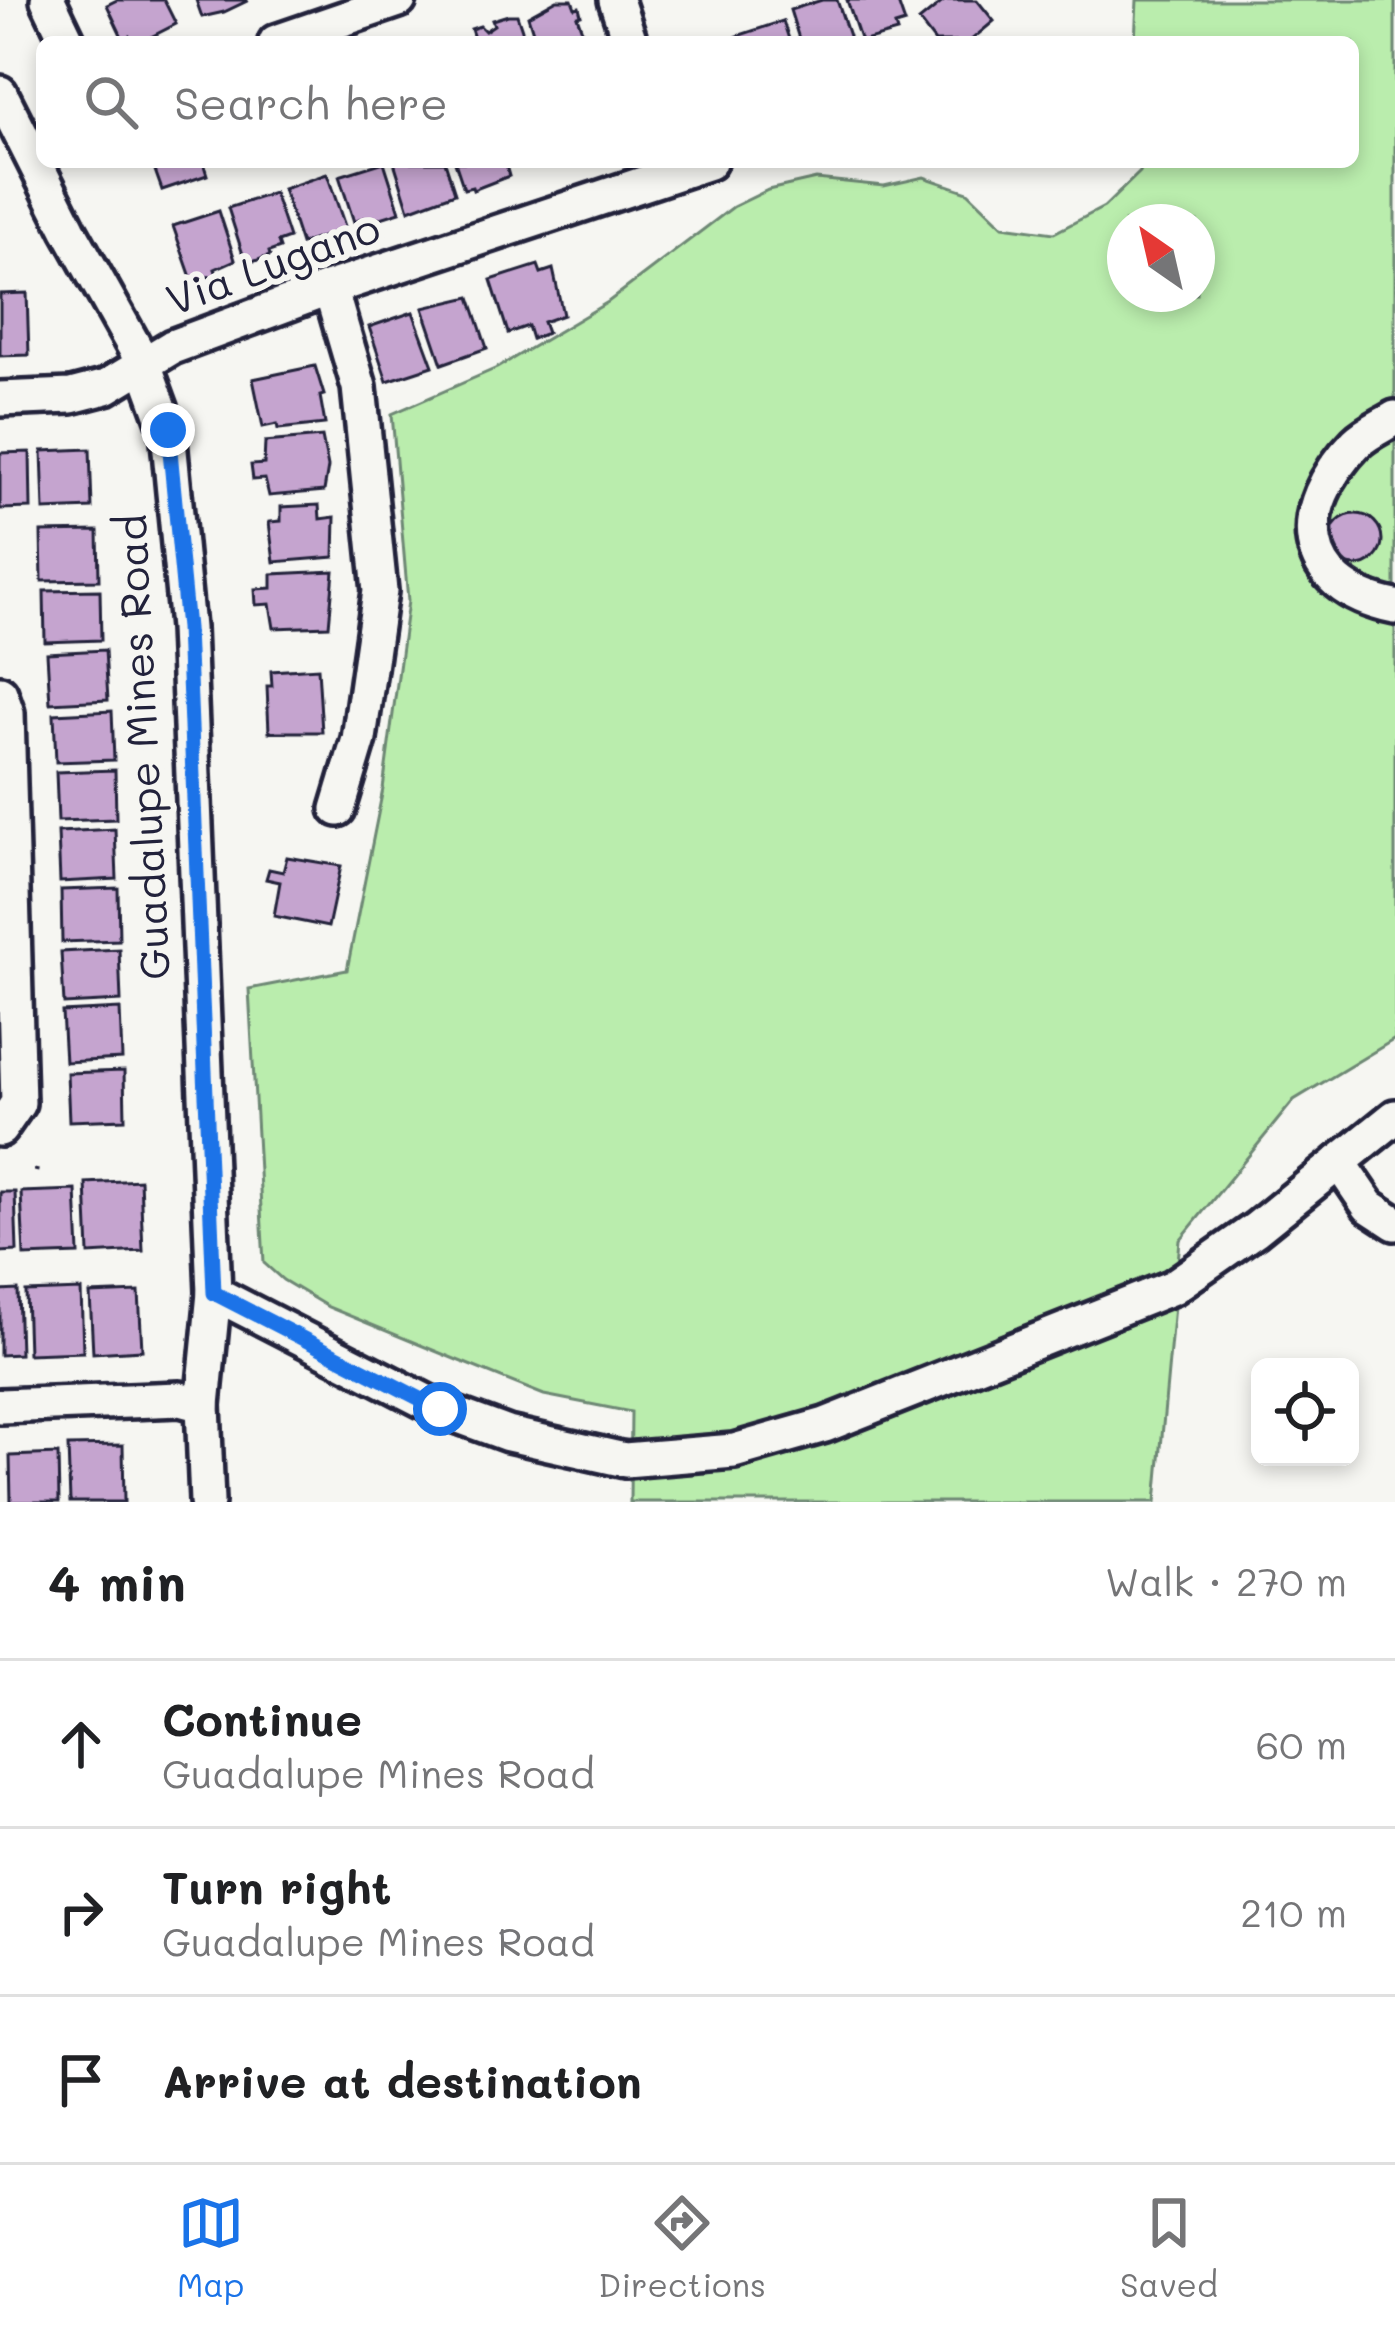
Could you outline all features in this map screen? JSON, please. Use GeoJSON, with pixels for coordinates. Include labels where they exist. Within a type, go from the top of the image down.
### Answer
{"type":"FeatureCollection","features":[{"type":"Feature","properties":{"kind":"street"},"geometry":{"type":"LineString","coordinates":[[49,0],[65,36]]}},
{"type":"Feature","properties":{"kind":"street"},"geometry":{"type":"LineString","coordinates":[[294,36],[399,0]]}},
{"type":"Feature","properties":{"kind":"street"},"geometry":{"type":"LineString","coordinates":[[616,0],[628,36]]}},
{"type":"Feature","properties":{"kind":"street","name":"Guadalupe Mines Road"},"geometry":{"type":"LineString","coordinates":[[0,93],[36,164]]}},
{"type":"Feature","properties":{"kind":"street","name":"Guadalupe Mines Road"},"geometry":{"type":"LineString","coordinates":[[38,168],[144,364],[168,430],[187,628],[214,1293],[203,1405],[207,1502]]}},
{"type":"Feature","properties":{"kind":"street","name":"Via Lugano"},"geometry":{"type":"LineString","coordinates":[[0,399],[71,396],[106,387],[172,347],[671,168]]}},
{"type":"Feature","properties":{"kind":"street"},"geometry":{"type":"LineString","coordinates":[[330,288],[359,387],[380,591],[359,740],[338,809]]}},
{"type":"Feature","properties":{"kind":"street"},"geometry":{"type":"LineString","coordinates":[[1395,418],[1358,440],[1323,485],[1313,534],[1317,557],[1329,577],[1395,607]]}},
{"type":"Feature","properties":{"kind":"street"},"geometry":{"type":"LineString","coordinates":[[0,693],[8,713],[6,889],[18,1103],[2,1128]]}},
{"type":"Feature","properties":{"kind":"street"},"geometry":{"type":"LineString","coordinates":[[214,1293],[420,1400],[508,1434],[625,1460],[734,1451],[825,1425],[1173,1287],[1256,1229],[1395,1117]]}},
{"type":"Feature","properties":{"kind":"street"},"geometry":{"type":"LineString","coordinates":[[1339,1162],[1369,1206],[1395,1223]]}},
{"type":"Feature","properties":{"kind":"street"},"geometry":{"type":"LineString","coordinates":[[0,1406],[180,1399],[203,1405]]}},
{"type":"Feature","properties":{"kind":"path"},"geometry":{"type":"LineString","coordinates":[[36,1172],[38,1162]]}},
{"type":"Feature","properties":{"kind":"green space"},"geometry":{"type":"Polygon","coordinates":[[[1137,0],[1395,0],[1395,1039],[1294,1100],[1180,1240],[1156,1502],[630,1502],[631,1412],[544,1395],[457,1360],[328,1307],[264,1263],[249,989],[347,970],[383,789],[408,601],[392,414],[497,368],[608,302],[733,207],[768,190],[816,179],[884,186],[924,177],[968,192],[1003,226],[1054,233],[1107,204],[1107,312],[1215,312],[1215,204],[1107,204],[1141,168],[1359,168],[1359,36],[1135,36],[1137,0]]]}},
{"type":"Feature","properties":{"kind":"building"},"geometry":{"type":"Polygon","coordinates":[[[117,0],[164,0],[176,24],[153,36],[122,36],[107,5],[117,0]]]}},
{"type":"Feature","properties":{"kind":"building"},"geometry":{"type":"Polygon","coordinates":[[[196,0],[246,0],[247,1],[202,17],[196,0]]]}},
{"type":"Feature","properties":{"kind":"building"},"geometry":{"type":"Polygon","coordinates":[[[557,0],[572,0],[579,7],[584,36],[534,36],[528,16],[557,0]]]}},
{"type":"Feature","properties":{"kind":"building"},"geometry":{"type":"Polygon","coordinates":[[[837,0],[849,36],[798,36],[790,10],[837,0]]]}},
{"type":"Feature","properties":{"kind":"building"},"geometry":{"type":"Polygon","coordinates":[[[847,0],[897,0],[905,23],[895,26],[897,32],[859,36],[847,0]]]}},
{"type":"Feature","properties":{"kind":"building"},"geometry":{"type":"Polygon","coordinates":[[[945,0],[977,0],[994,21],[976,36],[930,36],[919,21],[945,0]]]}},
{"type":"Feature","properties":{"kind":"building"},"geometry":{"type":"Polygon","coordinates":[[[517,15],[524,36],[473,36],[471,29],[480,26],[485,31],[494,25],[492,20],[517,15]]]}},
{"type":"Feature","properties":{"kind":"building"},"geometry":{"type":"Polygon","coordinates":[[[783,21],[788,36],[737,36],[783,21]]]}},
{"type":"Feature","properties":{"kind":"building"},"geometry":{"type":"Polygon","coordinates":[[[154,168],[205,168],[207,175],[162,190],[154,168]]]}},
{"type":"Feature","properties":{"kind":"building"},"geometry":{"type":"Polygon","coordinates":[[[386,168],[400,212],[354,222],[339,176],[386,168]]]}},
{"type":"Feature","properties":{"kind":"building"},"geometry":{"type":"Polygon","coordinates":[[[396,168],[447,168],[455,193],[409,210],[396,168]]]}},
{"type":"Feature","properties":{"kind":"building"},"geometry":{"type":"Polygon","coordinates":[[[457,168],[507,168],[509,176],[464,189],[457,168]]]}},
{"type":"Feature","properties":{"kind":"building"},"geometry":{"type":"Polygon","coordinates":[[[327,174],[346,229],[301,244],[283,189],[327,174]]]}},
{"type":"Feature","properties":{"kind":"building"},"geometry":{"type":"Polygon","coordinates":[[[274,193],[289,238],[278,242],[280,248],[269,252],[270,256],[246,264],[228,208],[274,193]]]}},
{"type":"Feature","properties":{"kind":"building"},"geometry":{"type":"Polygon","coordinates":[[[219,211],[235,260],[215,269],[217,275],[192,280],[173,226],[219,211]]]}},
{"type":"Feature","properties":{"kind":"building"},"geometry":{"type":"Polygon","coordinates":[[[538,265],[541,273],[553,269],[563,315],[543,322],[547,333],[532,339],[528,326],[508,333],[491,280],[538,265]]]}},
{"type":"Feature","properties":{"kind":"building"},"geometry":{"type":"Polygon","coordinates":[[[27,293],[29,355],[0,356],[0,294],[27,293]]]}},
{"type":"Feature","properties":{"kind":"building"},"geometry":{"type":"Polygon","coordinates":[[[470,297],[487,348],[442,364],[423,308],[470,297]]]}},
{"type":"Feature","properties":{"kind":"building"},"geometry":{"type":"Polygon","coordinates":[[[413,312],[433,366],[387,381],[369,327],[413,312]]]}},
{"type":"Feature","properties":{"kind":"building"},"geometry":{"type":"Polygon","coordinates":[[[315,366],[324,395],[320,396],[325,424],[263,427],[253,379],[315,366]]]}},
{"type":"Feature","properties":{"kind":"building"},"geometry":{"type":"Polygon","coordinates":[[[322,437],[328,467],[324,491],[269,496],[265,479],[253,480],[251,465],[264,464],[265,442],[322,437]]]}},
{"type":"Feature","properties":{"kind":"building"},"geometry":{"type":"Polygon","coordinates":[[[90,449],[92,508],[44,510],[42,451],[90,449]]]}},
{"type":"Feature","properties":{"kind":"building"},"geometry":{"type":"Polygon","coordinates":[[[30,452],[31,508],[0,509],[0,453],[30,452]]]}},
{"type":"Feature","properties":{"kind":"building"},"geometry":{"type":"Polygon","coordinates":[[[319,505],[320,519],[335,517],[334,557],[274,562],[269,522],[281,521],[281,507],[319,505]]]}},
{"type":"Feature","properties":{"kind":"building"},"geometry":{"type":"Polygon","coordinates":[[[1356,514],[1374,522],[1382,540],[1374,558],[1356,566],[1338,558],[1330,540],[1338,522],[1356,514]]]}},
{"type":"Feature","properties":{"kind":"building"},"geometry":{"type":"Polygon","coordinates":[[[98,531],[99,580],[42,581],[41,532],[98,531]]]}},
{"type":"Feature","properties":{"kind":"building"},"geometry":{"type":"Polygon","coordinates":[[[334,571],[329,626],[274,628],[270,604],[256,605],[255,589],[272,588],[272,574],[334,571]]]}},
{"type":"Feature","properties":{"kind":"building"},"geometry":{"type":"Polygon","coordinates":[[[100,590],[101,640],[45,642],[44,591],[100,590]]]}},
{"type":"Feature","properties":{"kind":"building"},"geometry":{"type":"Polygon","coordinates":[[[105,650],[108,700],[50,703],[47,653],[105,650]]]}},
{"type":"Feature","properties":{"kind":"building"},"geometry":{"type":"Polygon","coordinates":[[[318,668],[322,732],[269,732],[271,671],[318,668]]]}},
{"type":"Feature","properties":{"kind":"building"},"geometry":{"type":"Polygon","coordinates":[[[112,711],[114,760],[56,762],[54,714],[112,711]]]}},
{"type":"Feature","properties":{"kind":"building"},"geometry":{"type":"Polygon","coordinates":[[[115,770],[116,819],[58,821],[56,772],[115,770]]]}},
{"type":"Feature","properties":{"kind":"building"},"geometry":{"type":"Polygon","coordinates":[[[115,829],[117,879],[60,882],[58,832],[115,829]]]}},
{"type":"Feature","properties":{"kind":"building"},"geometry":{"type":"Polygon","coordinates":[[[287,857],[341,866],[328,927],[274,916],[280,882],[266,879],[269,869],[283,872],[287,857]]]}},
{"type":"Feature","properties":{"kind":"building"},"geometry":{"type":"Polygon","coordinates":[[[118,888],[119,940],[62,942],[61,890],[118,888]]]}},
{"type":"Feature","properties":{"kind":"building"},"geometry":{"type":"Polygon","coordinates":[[[119,949],[121,1001],[64,1004],[61,952],[119,949]]]}},
{"type":"Feature","properties":{"kind":"building"},"geometry":{"type":"Polygon","coordinates":[[[120,1009],[122,1059],[65,1062],[62,1012],[120,1009]]]}},
{"type":"Feature","properties":{"kind":"building"},"geometry":{"type":"Polygon","coordinates":[[[124,1071],[125,1119],[69,1121],[67,1073],[124,1071]]]}},
{"type":"Feature","properties":{"kind":"building"},"geometry":{"type":"Polygon","coordinates":[[[140,1180],[143,1251],[89,1254],[86,1183],[140,1180]]]}},
{"type":"Feature","properties":{"kind":"building"},"geometry":{"type":"Polygon","coordinates":[[[76,1190],[79,1254],[24,1256],[21,1192],[76,1190]]]}},
{"type":"Feature","properties":{"kind":"building"},"geometry":{"type":"Polygon","coordinates":[[[0,1192],[15,1192],[17,1251],[0,1252],[0,1192]]]}},
{"type":"Feature","properties":{"kind":"building"},"geometry":{"type":"Polygon","coordinates":[[[18,1290],[20,1354],[0,1355],[0,1291],[18,1290]]]}},
{"type":"Feature","properties":{"kind":"building"},"geometry":{"type":"Polygon","coordinates":[[[81,1290],[83,1352],[28,1354],[26,1292],[81,1290]]]}},
{"type":"Feature","properties":{"kind":"building"},"geometry":{"type":"Polygon","coordinates":[[[139,1292],[142,1350],[93,1353],[90,1294],[139,1292]]]}},
{"type":"Feature","properties":{"kind":"building"},"geometry":{"type":"Polygon","coordinates":[[[123,1445],[124,1502],[70,1502],[68,1446],[123,1445]]]}},
{"type":"Feature","properties":{"kind":"building"},"geometry":{"type":"Polygon","coordinates":[[[58,1454],[59,1502],[11,1502],[10,1456],[58,1454]]]}},
{"type":"Feature","properties":{"kind":"route"},"geometry":{"type":"LineString","coordinates":[[168,430],[187,628],[214,1293],[440,1409]]}}]}
